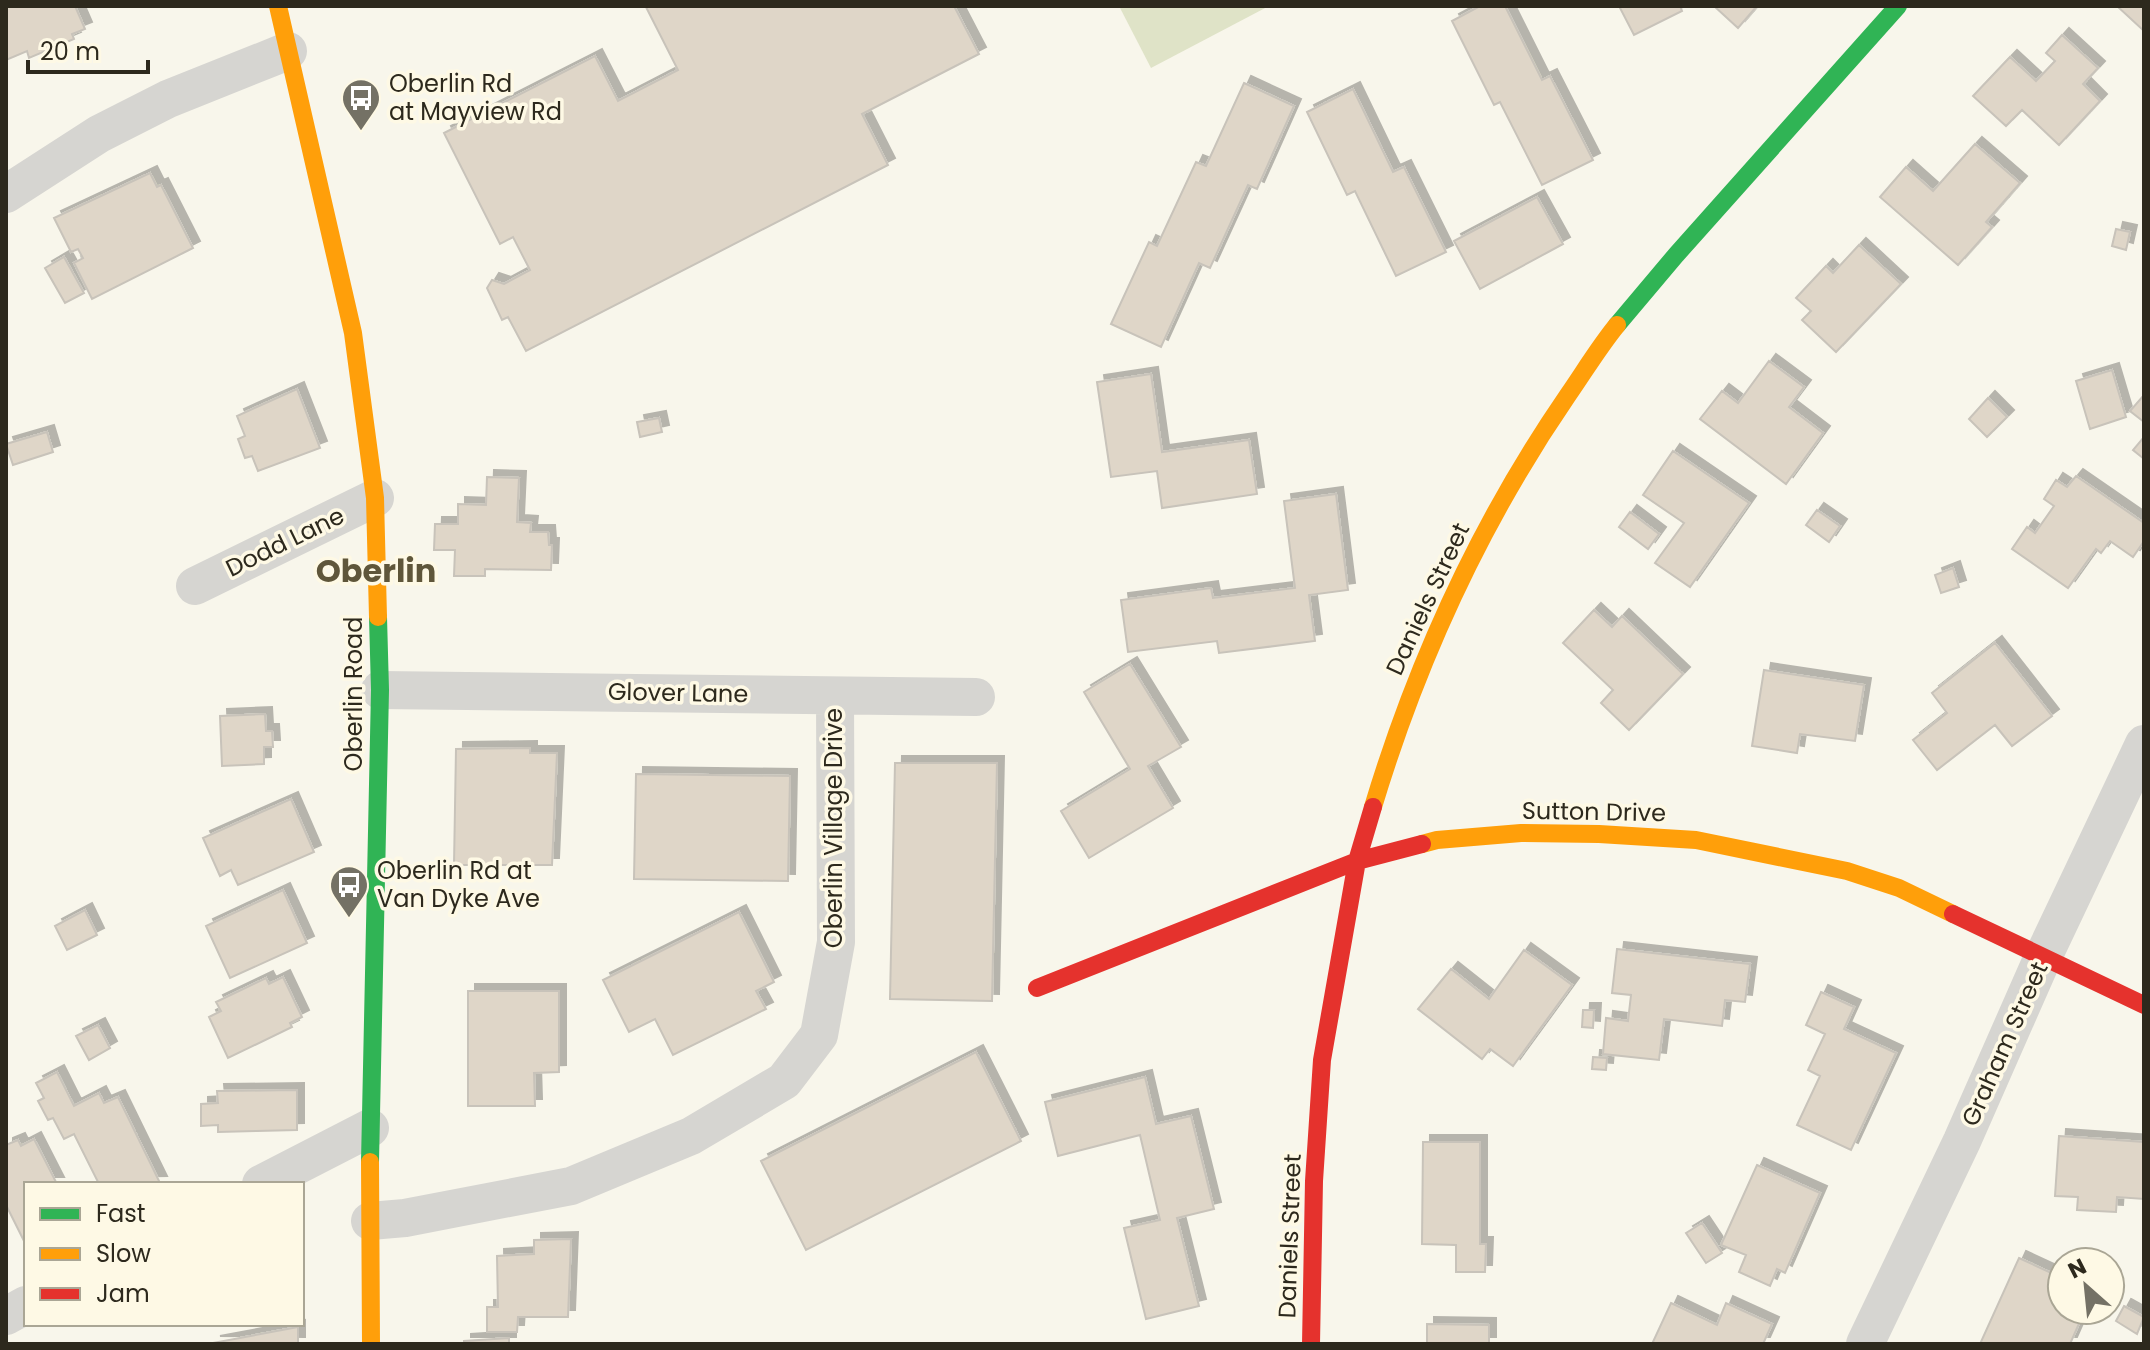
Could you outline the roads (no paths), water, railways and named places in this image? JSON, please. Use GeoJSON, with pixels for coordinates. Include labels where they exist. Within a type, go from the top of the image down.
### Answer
{"type":"FeatureCollection","features":[{"type":"Feature","properties":{"kind":"street","name":"Oberlin Road"},"geometry":{"type":"LineString","coordinates":[[278,6],[353,333],[375,498],[380,690],[370,1128],[371,1344]]}},
{"type":"Feature","properties":{"kind":"street","name":"Daniels Street"},"geometry":{"type":"LineString","coordinates":[[1311,1344],[1314,1181],[1322,1060],[1357,861],[1388,758],[1425,658],[1488,526],[1539,437],[1610,334],[1898,6]]}},
{"type":"Feature","properties":{"kind":"street"},"geometry":{"type":"LineString","coordinates":[[6,194],[99,134],[154,106],[288,51]]}},
{"type":"Feature","properties":{"kind":"street","name":"Dodd Lane"},"geometry":{"type":"LineString","coordinates":[[195,586],[375,498]]}},
{"type":"Feature","properties":{"kind":"street","name":"Glover Lane"},"geometry":{"type":"LineString","coordinates":[[380,690],[976,697]]}},
{"type":"Feature","properties":{"kind":"street","name":"Oberlin Village Drive"},"geometry":{"type":"LineString","coordinates":[[370,1221],[405,1218],[571,1186],[691,1136],[784,1081],[819,1035],[836,942],[835,696]]}},
{"type":"Feature","properties":{"kind":"street","name":"Graham Street"},"geometry":{"type":"LineString","coordinates":[[1865,1344],[2144,744]]}},
{"type":"Feature","properties":{"kind":"street","name":"Sutton Drive"},"geometry":{"type":"LineString","coordinates":[[1037,988],[1357,861],[1437,840],[1521,833],[1599,834],[1696,840],[1793,858],[1873,879],[1899,888],[2144,1005]]}},
{"type":"Feature","properties":{"kind":"street"},"geometry":{"type":"LineString","coordinates":[[265,1182],[370,1128]]}},
{"type":"Feature","properties":{"kind":"street"},"geometry":{"type":"LineString","coordinates":[[6,1316],[24,1306]]}},
{"type":"Feature","properties":{"kind":"place","name":"Oberlin Rd at Mayview Rd"},"geometry":{"type":"Point","coordinates":[361,132]}},
{"type":"Feature","properties":{"kind":"place","name":"Oberlin Rd at Van Dyke Ave"},"geometry":{"type":"Point","coordinates":[349,919]}},
{"type":"Feature","properties":{"kind":"district","name":"Oberlin"},"geometry":{"type":"Point","coordinates":[376,571]}}]}
